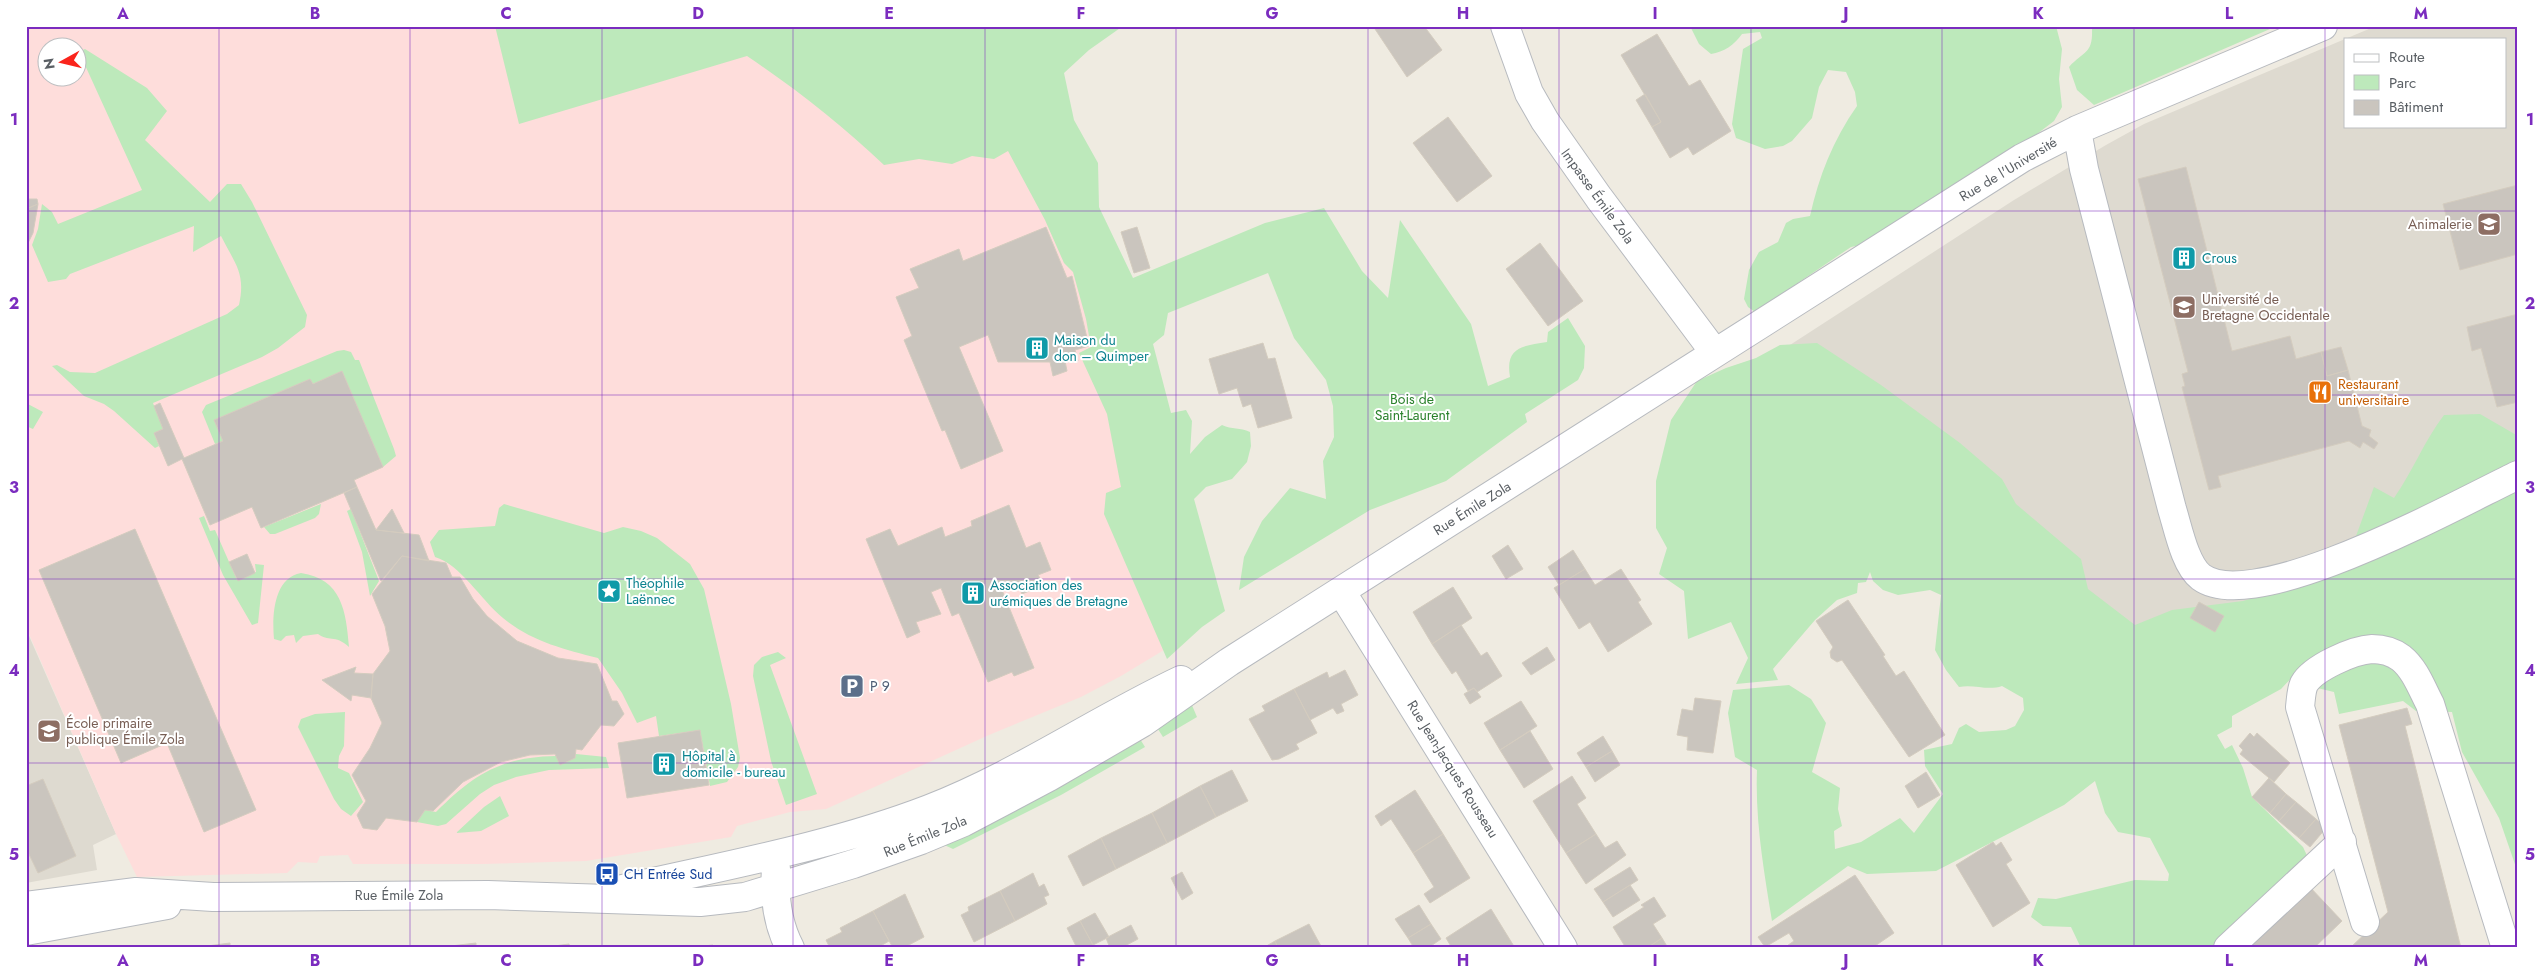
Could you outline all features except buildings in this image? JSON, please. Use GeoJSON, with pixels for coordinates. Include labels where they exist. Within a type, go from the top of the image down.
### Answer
{"type":"FeatureCollection","features":[{"type":"Feature","properties":{"kind":"street","name":"Impasse Émile Zola"},"geometry":{"type":"LineString","coordinates":[[1505,26],[1529,93],[1540,114],[1584,178],[1715,352]]}},
{"type":"Feature","properties":{"kind":"street","name":"Rue de l'Université"},"geometry":{"type":"LineString","coordinates":[[1715,352],[2014,164],[2077,130],[2323,26]]}},
{"type":"Feature","properties":{"kind":"street"},"geometry":{"type":"LineString","coordinates":[[2077,130],[2084,169],[2172,508],[2190,564],[2200,577],[2212,584],[2231,586],[2322,567],[2384,541],[2518,475]]}},
{"type":"Feature","properties":{"kind":"street","name":"Rue Émile Zola"},"geometry":{"type":"LineString","coordinates":[[33,924],[136,892],[213,898],[373,895],[584,897],[677,902],[724,901],[775,888],[853,864],[921,840],[992,808],[1142,723],[1229,662],[1715,352]]}},
{"type":"Feature","properties":{"kind":"street","name":"Rue Jean-Jacques Rousseau"},"geometry":{"type":"LineString","coordinates":[[1341,591],[1563,948]]}},
{"type":"Feature","properties":{"kind":"street"},"geometry":{"type":"LineString","coordinates":[[2365,922],[2300,707],[2301,693],[2311,676],[2325,665],[2372,649],[2388,652],[2402,659],[2412,670],[2430,704],[2506,948]]}},
{"type":"Feature","properties":{"kind":"street","name":"Rue Émile Zola"},"geometry":{"type":"LineString","coordinates":[[584,897],[777,853],[880,826],[961,796],[1023,765],[1156,692],[1195,673],[1229,662]]}},
{"type":"Feature","properties":{"kind":"street"},"geometry":{"type":"LineString","coordinates":[[2228,948],[2342,842]]}},
{"type":"Feature","properties":{"kind":"street"},"geometry":{"type":"LineString","coordinates":[[777,853],[775,888],[781,927],[790,948]]}},
{"type":"Feature","properties":{"kind":"shaded area"},"geometry":{"type":"Polygon","coordinates":[[[26,26],[920,26],[1009,78],[1197,630],[1121,676],[1081,697],[989,735],[826,809],[790,812],[737,826],[731,837],[586,861],[482,864],[353,864],[348,855],[320,856],[317,863],[298,862],[287,873],[137,877],[116,834],[26,627],[26,26]]]}},
{"type":"Feature","properties":{"kind":"shaded area","name":"Université de Bretagne Occidentale"},"geometry":{"type":"Polygon","coordinates":[[[2376,26],[2518,26],[2518,488],[2188,670],[1776,354],[2014,200],[2144,124],[2344,39],[2344,128],[2506,128],[2506,38],[2347,38],[2376,26]]]}},
{"type":"Feature","properties":{"kind":"shaded area","name":"École primaire publique Émile Zola"},"geometry":{"type":"Polygon","coordinates":[[[26,629],[116,834],[93,845],[97,870],[26,883],[26,629]]]}},
{"type":"Feature","properties":{"kind":"green space","name":"Bois de Saint-Laurent"},"geometry":{"type":"Polygon","coordinates":[[[495,26],[1123,26],[1089,50],[1064,73],[1074,120],[1098,163],[1099,207],[1133,278],[1265,223],[1324,208],[1362,271],[1388,298],[1400,220],[1471,324],[1488,386],[1510,377],[1510,359],[1517,350],[1547,342],[1548,332],[1568,318],[1585,346],[1584,368],[1578,380],[1525,414],[1527,422],[1446,481],[1370,510],[1239,590],[1244,557],[1262,521],[1290,488],[1326,499],[1323,461],[1334,437],[1333,406],[1326,380],[1294,338],[1268,273],[1168,313],[1164,335],[1153,344],[1171,413],[1186,410],[1192,421],[1190,454],[1205,437],[1222,425],[1250,432],[1251,446],[1247,462],[1232,479],[1206,487],[1194,499],[1225,611],[1202,627],[1167,659],[1104,514],[1106,493],[1121,487],[1107,414],[1079,353],[1091,347],[1086,319],[1073,272],[1064,263],[1045,220],[1008,151],[994,159],[972,156],[952,164],[919,159],[884,165],[818,108],[747,56],[519,124],[495,26]]]}},
{"type":"Feature","properties":{"kind":"green space"},"geometry":{"type":"Polygon","coordinates":[[[1690,26],[2056,26],[2062,49],[2059,79],[2062,107],[2054,121],[2000,162],[1870,243],[1851,247],[1755,312],[1748,307],[1744,299],[1749,270],[1759,252],[1778,242],[1786,223],[1793,219],[1810,216],[1828,159],[1848,119],[1857,106],[1855,92],[1846,72],[1828,70],[1819,87],[1812,118],[1792,141],[1783,146],[1765,149],[1736,138],[1732,124],[1743,49],[1762,38],[1760,32],[1742,34],[1728,47],[1720,52],[1711,54],[1699,44],[1690,26]]]}},
{"type":"Feature","properties":{"kind":"green space"},"geometry":{"type":"Polygon","coordinates":[[[2094,26],[2277,26],[2094,105],[2077,90],[2069,67],[2087,51],[2091,43],[2092,28],[2094,26]]]}},
{"type":"Feature","properties":{"kind":"green space"},"geometry":{"type":"Polygon","coordinates":[[[88,51],[147,88],[167,111],[145,140],[210,202],[227,184],[241,184],[252,202],[307,315],[305,327],[278,348],[262,357],[153,403],[163,429],[154,433],[159,446],[155,448],[114,411],[104,404],[84,396],[52,366],[57,365],[70,372],[95,373],[227,314],[239,305],[241,294],[240,276],[221,236],[193,252],[194,226],[70,274],[66,279],[48,282],[32,245],[38,229],[42,204],[52,212],[58,224],[142,190],[88,72],[88,51]]]}},
{"type":"Feature","properties":{"kind":"green space"},"geometry":{"type":"Polygon","coordinates":[[[1817,343],[1881,385],[1960,443],[2002,479],[2016,504],[2081,559],[2088,589],[2135,625],[2172,610],[2243,601],[2296,585],[2334,564],[2356,536],[2374,487],[2394,498],[2430,435],[2444,415],[2480,414],[2518,436],[2518,873],[2499,818],[2462,752],[2452,712],[2416,711],[2403,701],[2339,714],[2334,692],[2313,687],[2299,670],[2281,689],[2232,716],[2232,727],[2217,735],[2225,749],[2232,745],[2243,768],[2252,797],[2303,847],[2310,862],[2215,948],[2081,948],[2071,927],[2043,926],[2031,917],[2038,898],[2056,899],[2135,880],[2168,881],[2169,874],[2150,838],[2118,832],[2105,813],[2095,781],[2064,805],[1936,871],[1867,874],[1848,866],[1772,921],[1763,865],[1757,808],[1757,770],[1735,757],[1728,713],[1733,690],[1789,685],[1811,699],[1826,723],[1812,772],[1840,788],[1838,809],[1842,826],[1834,831],[1835,849],[1861,842],[1900,818],[1914,833],[1943,794],[1925,766],[1924,750],[1952,744],[1959,728],[1966,724],[1979,732],[2006,730],[2015,726],[2024,710],[2023,698],[2002,686],[1991,688],[1959,687],[1946,670],[1935,650],[1941,595],[1930,590],[1898,595],[1883,590],[1873,581],[1870,572],[1866,582],[1858,583],[1857,593],[1837,600],[1815,620],[1773,669],[1778,680],[1736,684],[1748,658],[1731,622],[1688,639],[1684,591],[1659,574],[1667,548],[1656,528],[1656,481],[1671,420],[1697,381],[1726,368],[1756,358],[1780,345],[1817,343]]]}},
{"type":"Feature","properties":{"kind":"green space"},"geometry":{"type":"Polygon","coordinates":[[[337,351],[351,352],[355,360],[359,360],[394,449],[396,456],[383,467],[342,371],[313,384],[310,379],[214,420],[223,441],[215,444],[202,412],[206,405],[337,351]]]}},
{"type":"Feature","properties":{"kind":"green space"},"geometry":{"type":"Polygon","coordinates":[[[26,403],[43,412],[33,429],[26,426],[26,403]]]}},
{"type":"Feature","properties":{"kind":"green space"},"geometry":{"type":"Polygon","coordinates":[[[321,504],[319,514],[315,518],[275,534],[270,534],[264,527],[321,504]]]}},
{"type":"Feature","properties":{"kind":"green space"},"geometry":{"type":"Polygon","coordinates":[[[504,504],[604,533],[623,527],[641,531],[657,538],[690,564],[704,589],[731,704],[740,758],[738,767],[727,782],[710,786],[700,730],[659,736],[656,716],[637,723],[622,693],[598,658],[548,643],[525,633],[495,611],[453,567],[435,557],[430,542],[439,530],[495,526],[499,508],[504,504]]]}},
{"type":"Feature","properties":{"kind":"green space"},"geometry":{"type":"Polygon","coordinates":[[[351,509],[379,581],[370,596],[362,552],[347,511],[351,509]]]}},
{"type":"Feature","properties":{"kind":"green space"},"geometry":{"type":"Polygon","coordinates":[[[204,516],[210,531],[215,530],[237,580],[256,572],[255,564],[264,565],[258,623],[252,625],[223,575],[199,518],[204,516]]]}},
{"type":"Feature","properties":{"kind":"green space"},"geometry":{"type":"Polygon","coordinates":[[[301,573],[315,576],[325,582],[339,599],[346,621],[349,647],[336,639],[325,638],[318,634],[303,636],[296,643],[294,635],[286,636],[281,641],[274,639],[274,610],[280,590],[292,576],[301,573]]]}},
{"type":"Feature","properties":{"kind":"green space"},"geometry":{"type":"Polygon","coordinates":[[[778,652],[786,658],[770,665],[817,794],[786,805],[771,761],[753,676],[754,665],[762,657],[778,652]]]}},
{"type":"Feature","properties":{"kind":"green space"},"geometry":{"type":"Polygon","coordinates":[[[1191,703],[1197,717],[1163,737],[1156,726],[1191,703]]]}},
{"type":"Feature","properties":{"kind":"green space"},"geometry":{"type":"Polygon","coordinates":[[[345,712],[344,746],[339,756],[338,768],[349,773],[363,802],[351,816],[341,809],[334,799],[298,727],[301,719],[315,714],[345,712]]]}},
{"type":"Feature","properties":{"kind":"green space"},"geometry":{"type":"Polygon","coordinates":[[[1140,739],[1145,747],[1061,795],[953,849],[940,843],[1140,739]]]}},
{"type":"Feature","properties":{"kind":"green space"},"geometry":{"type":"Polygon","coordinates":[[[576,754],[606,757],[609,768],[549,770],[516,777],[494,785],[480,794],[446,824],[438,826],[417,822],[425,810],[436,812],[463,787],[490,770],[504,764],[537,757],[556,756],[561,764],[575,758],[576,754]]]}},
{"type":"Feature","properties":{"kind":"green space"},"geometry":{"type":"Polygon","coordinates":[[[500,796],[509,816],[481,831],[456,833],[484,807],[500,796]]]}},
{"type":"Feature","properties":{"kind":"place","name":"Animalerie"},"geometry":{"type":"Point","coordinates":[2489,224]}},
{"type":"Feature","properties":{"kind":"place","name":"Crous"},"geometry":{"type":"Point","coordinates":[2184,258]}},
{"type":"Feature","properties":{"kind":"place","name":"Université de Bretagne Occidentale"},"geometry":{"type":"Point","coordinates":[2184,307]}},
{"type":"Feature","properties":{"kind":"place","name":"Maison du don – Quimper"},"geometry":{"type":"Point","coordinates":[1037,348]}},
{"type":"Feature","properties":{"kind":"place","name":"Restaurant universitaire"},"geometry":{"type":"Point","coordinates":[2320,392]}},
{"type":"Feature","properties":{"kind":"place","name":"Théophile Laënnec"},"geometry":{"type":"Point","coordinates":[609,591]}},
{"type":"Feature","properties":{"kind":"place","name":"Association des urémiques de Bretagne"},"geometry":{"type":"Point","coordinates":[973,593]}},
{"type":"Feature","properties":{"kind":"place","name":"P 9"},"geometry":{"type":"Point","coordinates":[852,686]}},
{"type":"Feature","properties":{"kind":"place","name":"École primaire publique Émile Zola"},"geometry":{"type":"Point","coordinates":[49,731]}},
{"type":"Feature","properties":{"kind":"place","name":"Hôpital à domicile - bureau"},"geometry":{"type":"Point","coordinates":[664,764]}},
{"type":"Feature","properties":{"kind":"place","name":"CH Entrée Sud"},"geometry":{"type":"Point","coordinates":[607,874]}}]}
